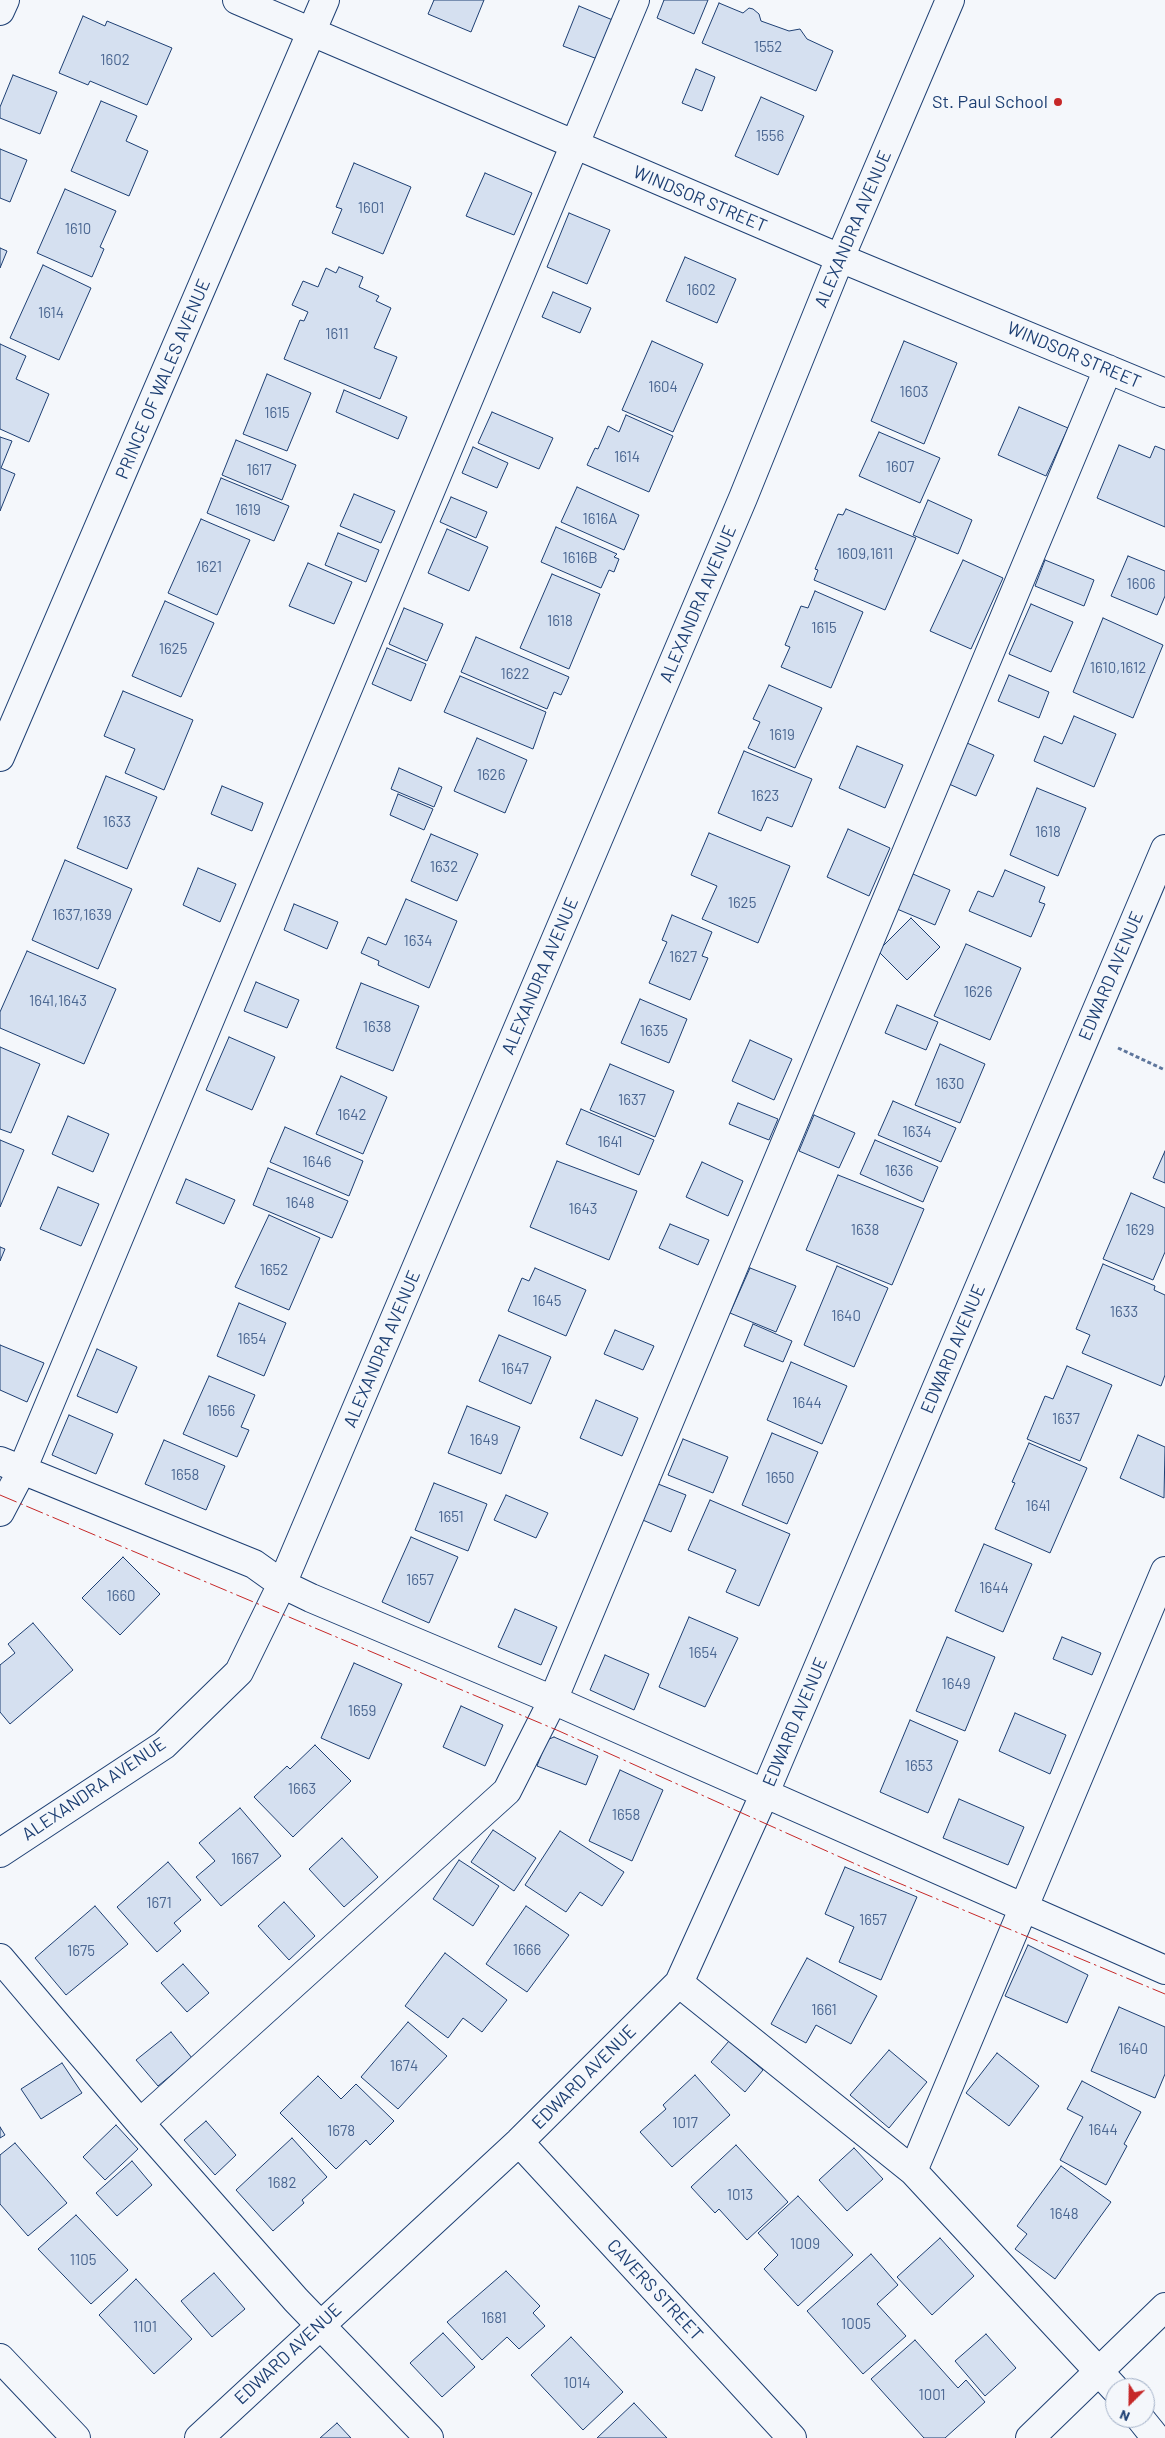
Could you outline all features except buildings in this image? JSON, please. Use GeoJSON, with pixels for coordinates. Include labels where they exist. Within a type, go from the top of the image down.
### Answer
{"type":"FeatureCollection","features":[{"type":"Feature","properties":{"kind":"street"},"geometry":{"type":"LineString","coordinates":[[0,11],[5,0]]}},
{"type":"Feature","properties":{"kind":"street","name":"WINDSOR STREET"},"geometry":{"type":"LineString","coordinates":[[237,0],[840,258],[1165,393]]}},
{"type":"Feature","properties":{"kind":"street","name":"PRINCE OF WALES AVENUE"},"geometry":{"type":"LineString","coordinates":[[0,757],[325,0]]}},
{"type":"Feature","properties":{"kind":"street"},"geometry":{"type":"LineString","coordinates":[[0,1512],[11,1466],[635,0]]}},
{"type":"Feature","properties":{"kind":"street","name":"ALEXANDRA AVENUE"},"geometry":{"type":"LineString","coordinates":[[0,1853],[164,1745],[239,1672],[282,1584],[739,507],[840,258],[950,0]]}},
{"type":"Feature","properties":{"kind":"street"},"geometry":{"type":"LineString","coordinates":[[140,2123],[507,1791],[553,1700],[1108,369]]}},
{"type":"Feature","properties":{"kind":"street","name":"EDWARD AVENUE"},"geometry":{"type":"LineString","coordinates":[[199,2438],[518,2142],[679,1983],[764,1795],[1165,849]]}},
{"type":"Feature","properties":{"kind":"street"},"geometry":{"type":"LineString","coordinates":[[11,1466],[254,1564],[282,1584],[553,1700],[764,1795],[1165,1970]]}},
{"type":"Feature","properties":{"kind":"street"},"geometry":{"type":"LineString","coordinates":[[912,2170],[1165,1571]]}},
{"type":"Feature","properties":{"kind":"street"},"geometry":{"type":"LineString","coordinates":[[0,1958],[140,2123],[296,2300],[429,2438]]}},
{"type":"Feature","properties":{"kind":"street"},"geometry":{"type":"LineString","coordinates":[[679,1983],[912,2170],[1106,2378]]}},
{"type":"Feature","properties":{"kind":"street","name":"CAVERS STREET"},"geometry":{"type":"LineString","coordinates":[[518,2142],[792,2438]]}},
{"type":"Feature","properties":{"kind":"street"},"geometry":{"type":"LineString","coordinates":[[1110,2378],[1165,2307]]}},
{"type":"Feature","properties":{"kind":"street"},"geometry":{"type":"LineString","coordinates":[[0,2358],[76,2438]]}},
{"type":"Feature","properties":{"kind":"street"},"geometry":{"type":"LineString","coordinates":[[1030,2438],[1105,2382]]}},
{"type":"Feature","properties":{"kind":"street"},"geometry":{"type":"LineString","coordinates":[[1148,2428],[1156,2438]]}},
{"type":"Feature","properties":{"kind":"path"},"geometry":{"type":"LineString","coordinates":[[1121,1050],[1165,1070]]}},
{"type":"Feature","properties":{"kind":"power"},"geometry":{"type":"LineString","coordinates":[[0,1495],[559,1731],[889,1879],[1165,1994]]}},
{"type":"Feature","properties":{"kind":"place","name":"St. Paul School"},"geometry":{"type":"Point","coordinates":[1058,102]}}]}
